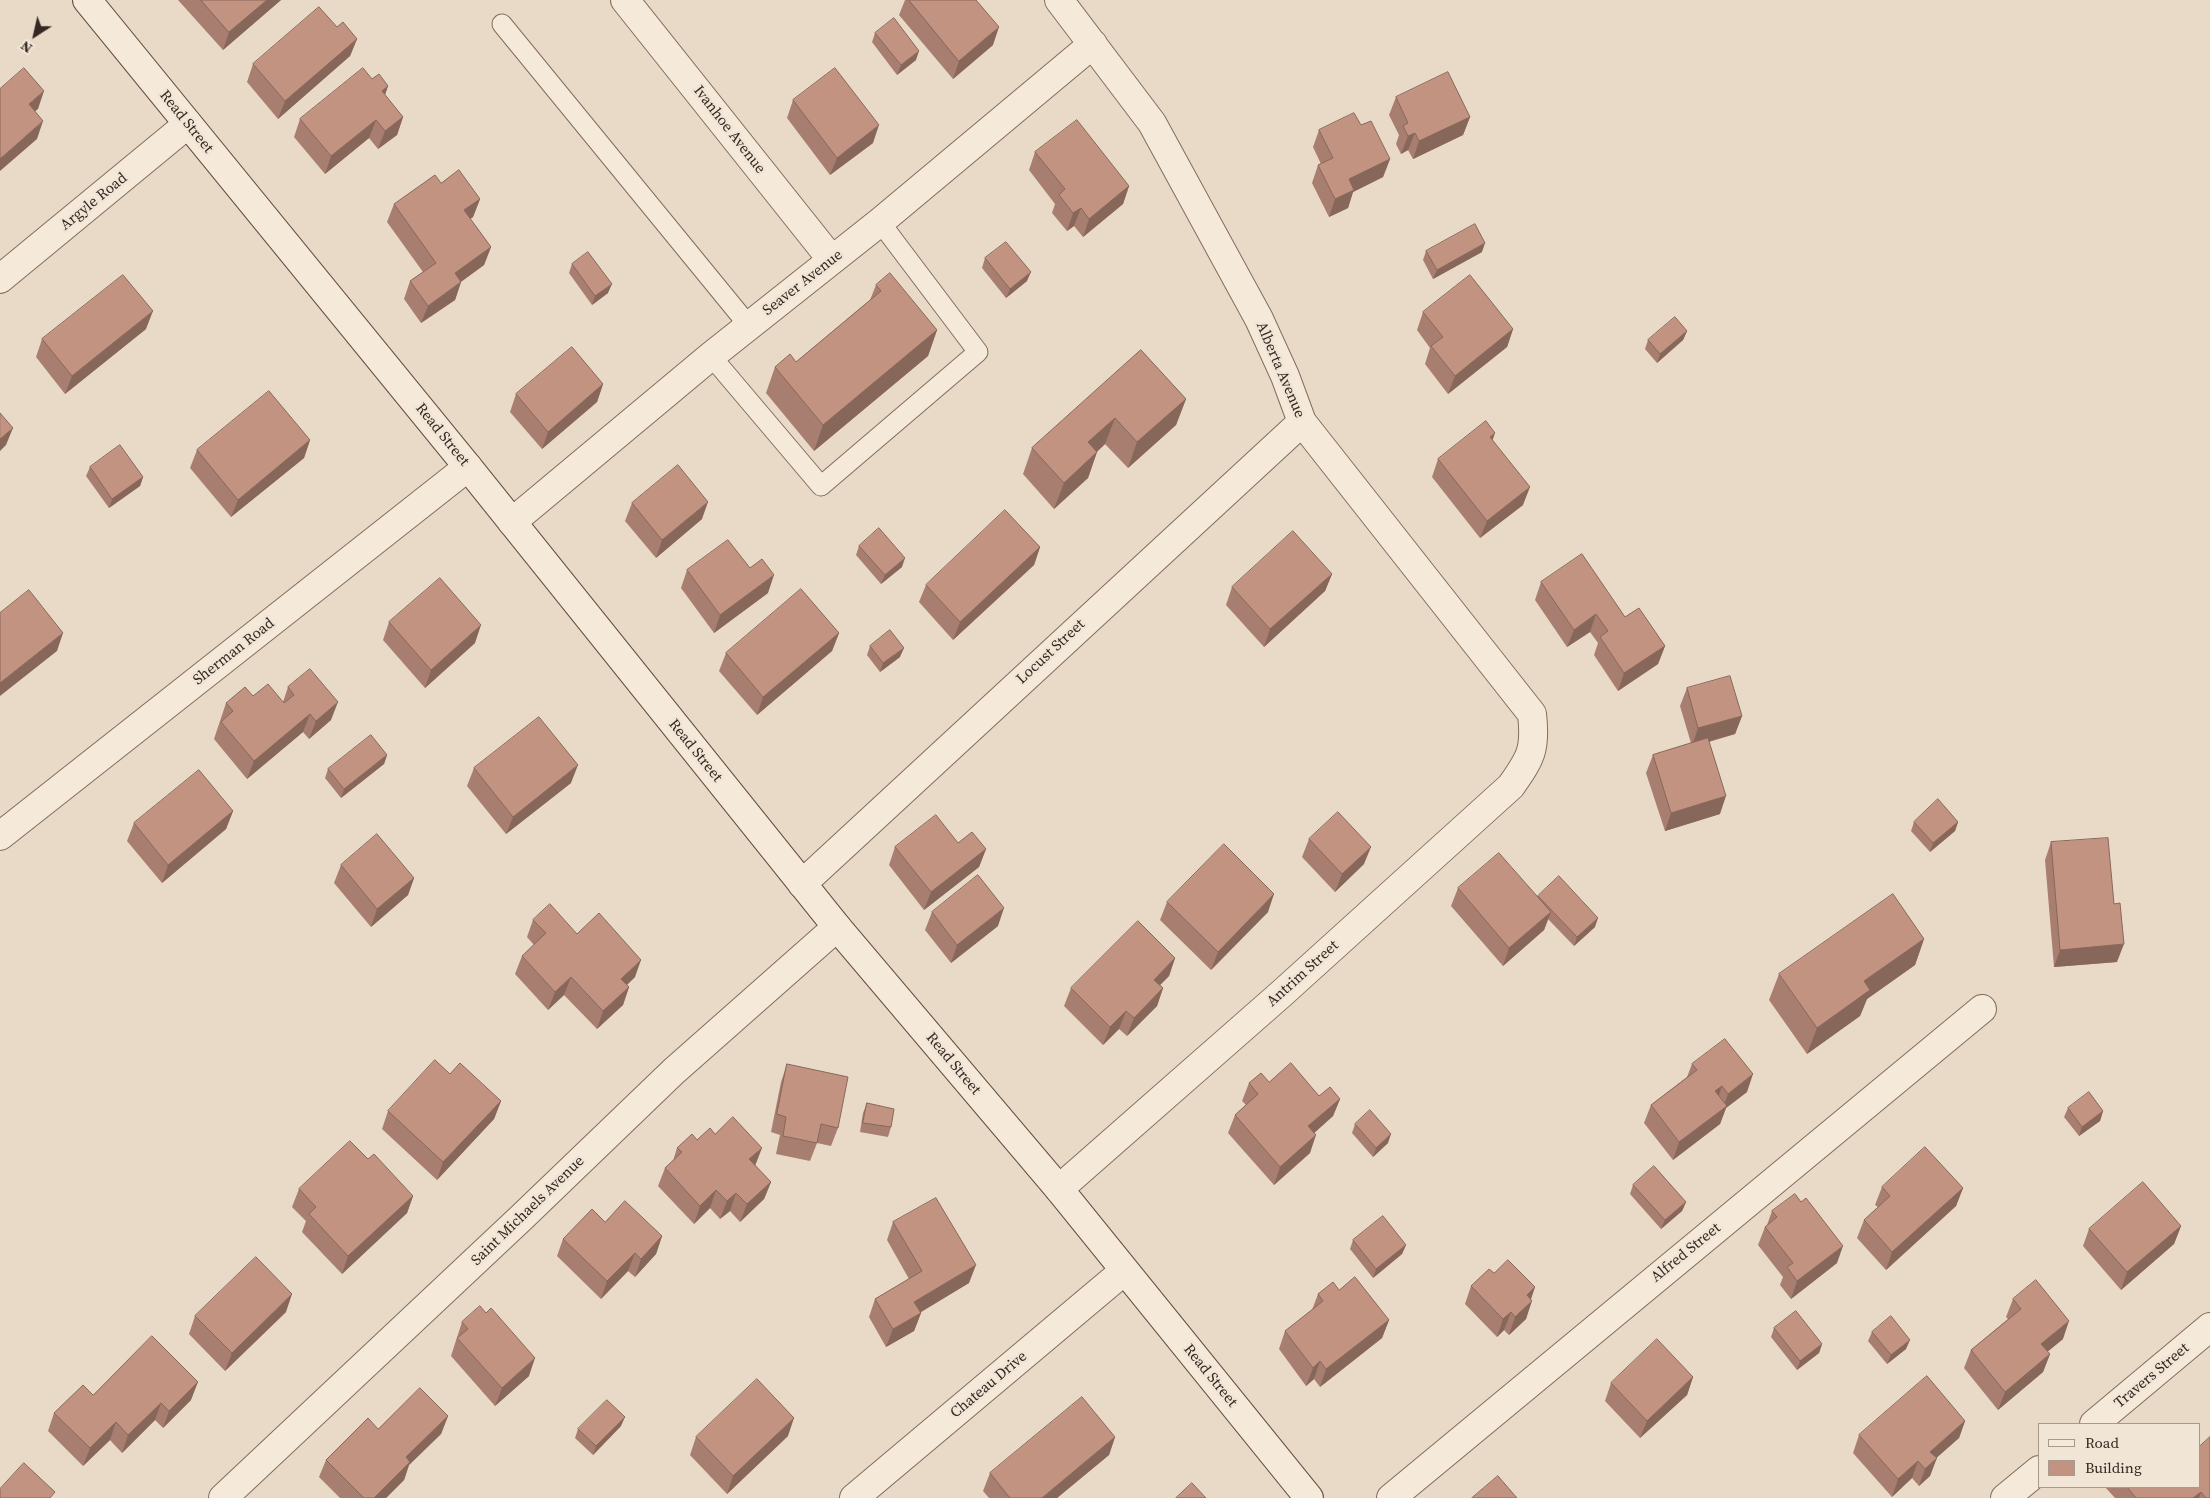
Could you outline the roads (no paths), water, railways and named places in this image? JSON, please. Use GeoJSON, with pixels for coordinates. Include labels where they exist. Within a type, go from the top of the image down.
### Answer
{"type":"FeatureCollection","features":[{"type":"Feature","properties":{"kind":"street","name":"Read Street"},"geometry":{"type":"LineString","coordinates":[[87,0],[512,522],[837,927],[1059,1189],[1309,1498]]}},
{"type":"Feature","properties":{"kind":"street","name":"Ivanhoe Avenue"},"geometry":{"type":"LineString","coordinates":[[626,0],[832,260]]}},
{"type":"Feature","properties":{"kind":"street","name":"Alberta Avenue"},"geometry":{"type":"LineString","coordinates":[[1058,0],[1152,124],[1259,320],[1285,376],[1302,422],[1532,714],[1535,737],[1532,748]]}},
{"type":"Feature","properties":{"kind":"street","name":"Seaver Avenue"},"geometry":{"type":"LineString","coordinates":[[512,522],[711,356],[880,222],[1093,44]]}},
{"type":"Feature","properties":{"kind":"street","name":"Argyle Road"},"geometry":{"type":"LineString","coordinates":[[0,279],[188,124]]}},
{"type":"Feature","properties":{"kind":"street","name":"Locust Street"},"geometry":{"type":"LineString","coordinates":[[802,884],[1302,422]]}},
{"type":"Feature","properties":{"kind":"street","name":"Sherman Road"},"geometry":{"type":"LineString","coordinates":[[0,836],[468,468]]}},
{"type":"Feature","properties":{"kind":"street","name":"Antrim Street"},"geometry":{"type":"LineString","coordinates":[[1059,1189],[1280,995],[1511,786],[1529,761],[1532,748]]}},
{"type":"Feature","properties":{"kind":"street","name":"Saint Michaels Avenue"},"geometry":{"type":"LineString","coordinates":[[224,1498],[514,1225],[674,1071],[837,927]]}},
{"type":"Feature","properties":{"kind":"street","name":"Alfred Street"},"geometry":{"type":"LineString","coordinates":[[1391,1498],[1982,1009]]}},
{"type":"Feature","properties":{"kind":"street","name":"Chateau Drive"},"geometry":{"type":"LineString","coordinates":[[854,1498],[1124,1271]]}},
{"type":"Feature","properties":{"kind":"street","name":"Travers Street"},"geometry":{"type":"LineString","coordinates":[[2095,1423],[2210,1327]]}},
{"type":"Feature","properties":{"kind":"street"},"geometry":{"type":"LineString","coordinates":[[2005,1498],[2038,1471]]}},
{"type":"Feature","properties":{"kind":"lane"},"geometry":{"type":"LineString","coordinates":[[502,24],[749,326]]}},
{"type":"Feature","properties":{"kind":"lane"},"geometry":{"type":"LineString","coordinates":[[711,356],[821,486],[978,352],[880,222]]}}]}
